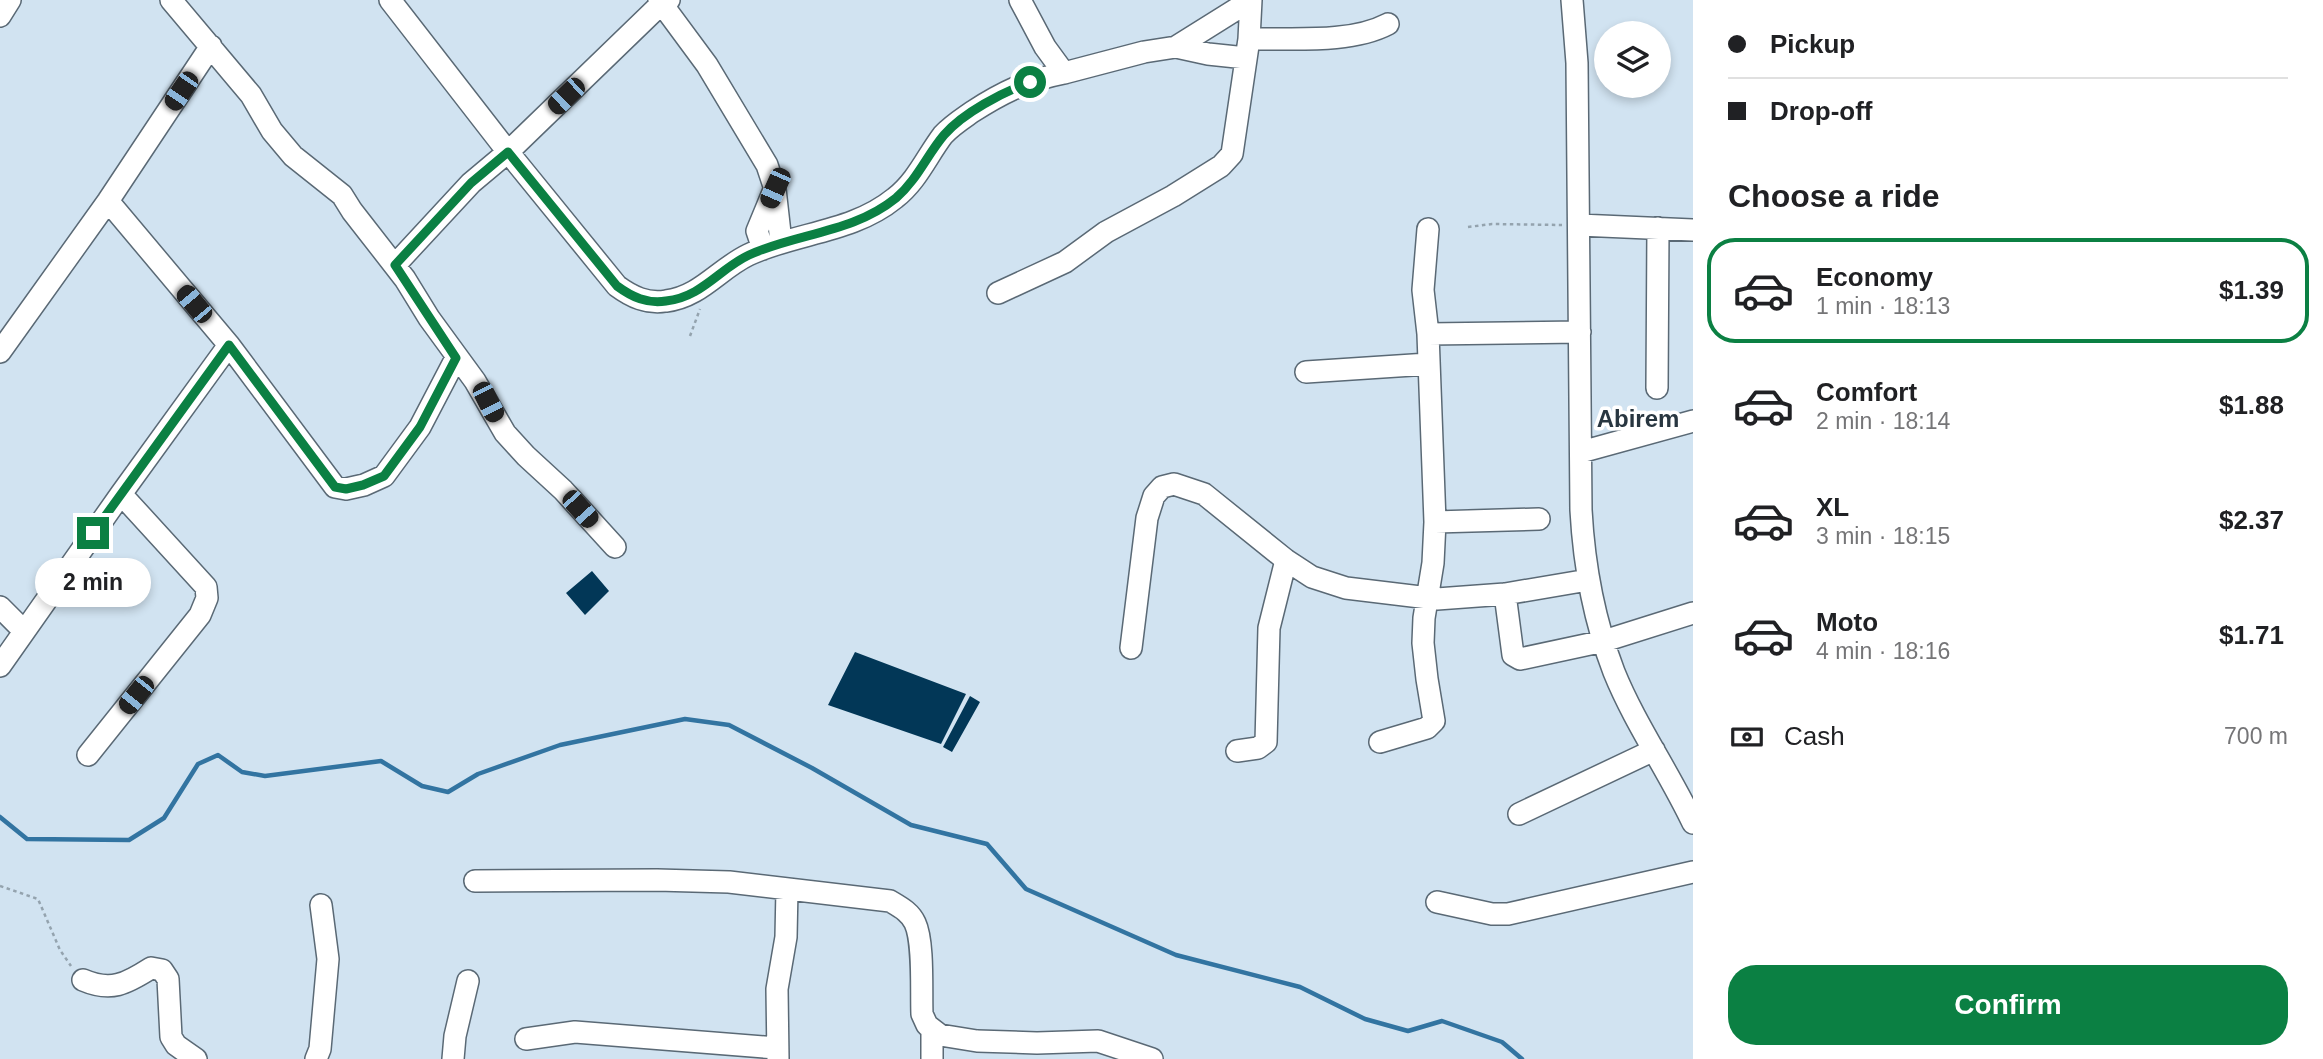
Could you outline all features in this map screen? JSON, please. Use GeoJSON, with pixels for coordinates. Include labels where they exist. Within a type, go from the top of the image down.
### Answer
{"type":"FeatureCollection","features":[{"type":"Feature","properties":{"kind":"street"},"geometry":{"type":"LineString","coordinates":[[0,16],[10,0]]}},
{"type":"Feature","properties":{"kind":"street"},"geometry":{"type":"LineString","coordinates":[[171,0],[251,95],[272,131],[293,156],[342,195],[395,265],[456,358],[475,381],[505,433],[563,490],[615,547]]}},
{"type":"Feature","properties":{"kind":"street"},"geometry":{"type":"LineString","coordinates":[[390,0],[617,286],[631,296],[664,302],[682,298],[707,286],[745,257],[772,245],[867,218],[908,186],[944,135],[1003,92],[1030,82],[1144,52],[1175,47],[1208,54],[1371,33],[1388,24]]}},
{"type":"Feature","properties":{"kind":"street"},"geometry":{"type":"LineString","coordinates":[[1020,0],[1045,47],[1064,73]]}},
{"type":"Feature","properties":{"kind":"street"},"geometry":{"type":"LineString","coordinates":[[1175,47],[1251,0]]}},
{"type":"Feature","properties":{"kind":"street"},"geometry":{"type":"LineString","coordinates":[[998,293],[1065,262],[1106,232],[1173,196],[1221,166],[1232,154],[1248,48],[1251,0]]}},
{"type":"Feature","properties":{"kind":"street"},"geometry":{"type":"LineString","coordinates":[[1572,0],[1577,64],[1583,544],[1588,580],[1615,673],[1693,823]]}},
{"type":"Feature","properties":{"kind":"street"},"geometry":{"type":"LineString","coordinates":[[395,265],[471,183],[508,152],[663,1],[707,65],[766,165],[775,188],[772,245]]}},
{"type":"Feature","properties":{"kind":"street"},"geometry":{"type":"LineString","coordinates":[[0,352],[108,201],[211,46]]}},
{"type":"Feature","properties":{"kind":"street"},"geometry":{"type":"LineString","coordinates":[[108,201],[229,345],[335,487],[346,489],[384,476],[420,427],[456,358]]}},
{"type":"Feature","properties":{"kind":"street"},"geometry":{"type":"LineString","coordinates":[[1579,225],[1693,230]]}},
{"type":"Feature","properties":{"kind":"street"},"geometry":{"type":"LineString","coordinates":[[1657,388],[1658,228]]}},
{"type":"Feature","properties":{"kind":"street"},"geometry":{"type":"LineString","coordinates":[[1380,742],[1427,728],[1432,726],[1434,721],[1423,643],[1433,563],[1434,522],[1428,334],[1423,290],[1429,229]]}},
{"type":"Feature","properties":{"kind":"street"},"geometry":{"type":"LineString","coordinates":[[1428,334],[1580,332]]}},
{"type":"Feature","properties":{"kind":"street"},"geometry":{"type":"LineString","coordinates":[[0,666],[229,345]]}},
{"type":"Feature","properties":{"kind":"street"},"geometry":{"type":"LineString","coordinates":[[1306,372],[1428,364]]}},
{"type":"Feature","properties":{"kind":"street"},"geometry":{"type":"LineString","coordinates":[[1581,452],[1693,421]]}},
{"type":"Feature","properties":{"kind":"street"},"geometry":{"type":"LineString","coordinates":[[1130,648],[1147,518],[1154,496],[1162,487],[1174,484],[1204,494],[1312,578],[1346,588],[1427,598],[1505,594],[1588,580]]}},
{"type":"Feature","properties":{"kind":"street"},"geometry":{"type":"LineString","coordinates":[[88,755],[200,615],[207,598],[206,587],[121,494]]}},
{"type":"Feature","properties":{"kind":"street"},"geometry":{"type":"LineString","coordinates":[[1434,522],[1539,519]]}},
{"type":"Feature","properties":{"kind":"street"},"geometry":{"type":"LineString","coordinates":[[1237,751],[1258,748],[1266,743],[1269,628],[1286,560]]}},
{"type":"Feature","properties":{"kind":"street"},"geometry":{"type":"LineString","coordinates":[[1505,594],[1513,655],[1520,659],[1604,641],[1693,613]]}},
{"type":"Feature","properties":{"kind":"street"},"geometry":{"type":"LineString","coordinates":[[0,607],[24,631]]}},
{"type":"Feature","properties":{"kind":"street"},"geometry":{"type":"LineString","coordinates":[[1519,814],[1654,750]]}},
{"type":"Feature","properties":{"kind":"street"},"geometry":{"type":"LineString","coordinates":[[1437,902],[1492,914],[1508,914],[1693,872]]}},
{"type":"Feature","properties":{"kind":"street"},"geometry":{"type":"LineString","coordinates":[[475,881],[729,882],[890,901],[909,914],[915,924],[922,1014],[927,1025],[940,1035],[977,1041],[1037,1043],[1153,1059]]}},
{"type":"Feature","properties":{"kind":"street"},"geometry":{"type":"LineString","coordinates":[[526,1039],[575,1032],[777,1053],[777,989],[786,937],[787,890]]}},
{"type":"Feature","properties":{"kind":"street"},"geometry":{"type":"LineString","coordinates":[[316,1059],[320,1049],[328,959],[321,905]]}},
{"type":"Feature","properties":{"kind":"street"},"geometry":{"type":"LineString","coordinates":[[83,980],[108,988],[134,979],[151,968],[162,970],[168,979],[172,1037],[176,1045],[197,1059]]}},
{"type":"Feature","properties":{"kind":"street"},"geometry":{"type":"LineString","coordinates":[[453,1059],[455,1036],[468,981]]}},
{"type":"Feature","properties":{"kind":"street"},"geometry":{"type":"LineString","coordinates":[[932,1030],[932,1059]]}},
{"type":"Feature","properties":{"kind":"path"},"geometry":{"type":"LineString","coordinates":[[1468,228],[1492,225],[1579,225]]}},
{"type":"Feature","properties":{"kind":"path"},"geometry":{"type":"LineString","coordinates":[[690,336],[707,286]]}},
{"type":"Feature","properties":{"kind":"path"},"geometry":{"type":"LineString","coordinates":[[0,886],[38,899],[60,950],[83,980]]}},
{"type":"Feature","properties":{"kind":"building"},"geometry":{"type":"Polygon","coordinates":[[[592,571],[609,591],[585,615],[566,593],[592,571]]]}},
{"type":"Feature","properties":{"kind":"building"},"geometry":{"type":"Polygon","coordinates":[[[855,652],[966,694],[941,744],[828,705],[855,652]]]}},
{"type":"Feature","properties":{"kind":"building"},"geometry":{"type":"Polygon","coordinates":[[[970,696],[980,702],[952,752],[943,747],[970,696]]]}},
{"type":"Feature","properties":{"kind":"waterway"},"geometry":{"type":"LineString","coordinates":[[0,817],[27,839],[129,840],[164,818],[198,764],[218,755],[242,772],[265,776],[381,761],[422,786],[448,792],[478,774],[560,745],[685,719],[729,725],[812,768],[911,825],[987,844],[1026,889],[1176,955],[1300,987],[1365,1019],[1408,1031],[1442,1021],[1502,1042],[1522,1059]]}},
{"type":"Feature","properties":{"kind":"district","name":"Abirem"},"geometry":{"type":"Point","coordinates":[1638,418]}},
{"type":"Feature","properties":{"kind":"route"},"geometry":{"type":"LineString","coordinates":[[93,533],[229,345],[335,487],[346,489],[384,476],[420,427],[456,358],[395,265],[471,183],[508,152],[617,286],[631,296],[664,302],[682,298],[707,286],[745,257],[780,242],[817,234],[867,218],[895,199],[908,186],[944,135],[957,123],[1003,92],[1030,82]]}}]}
